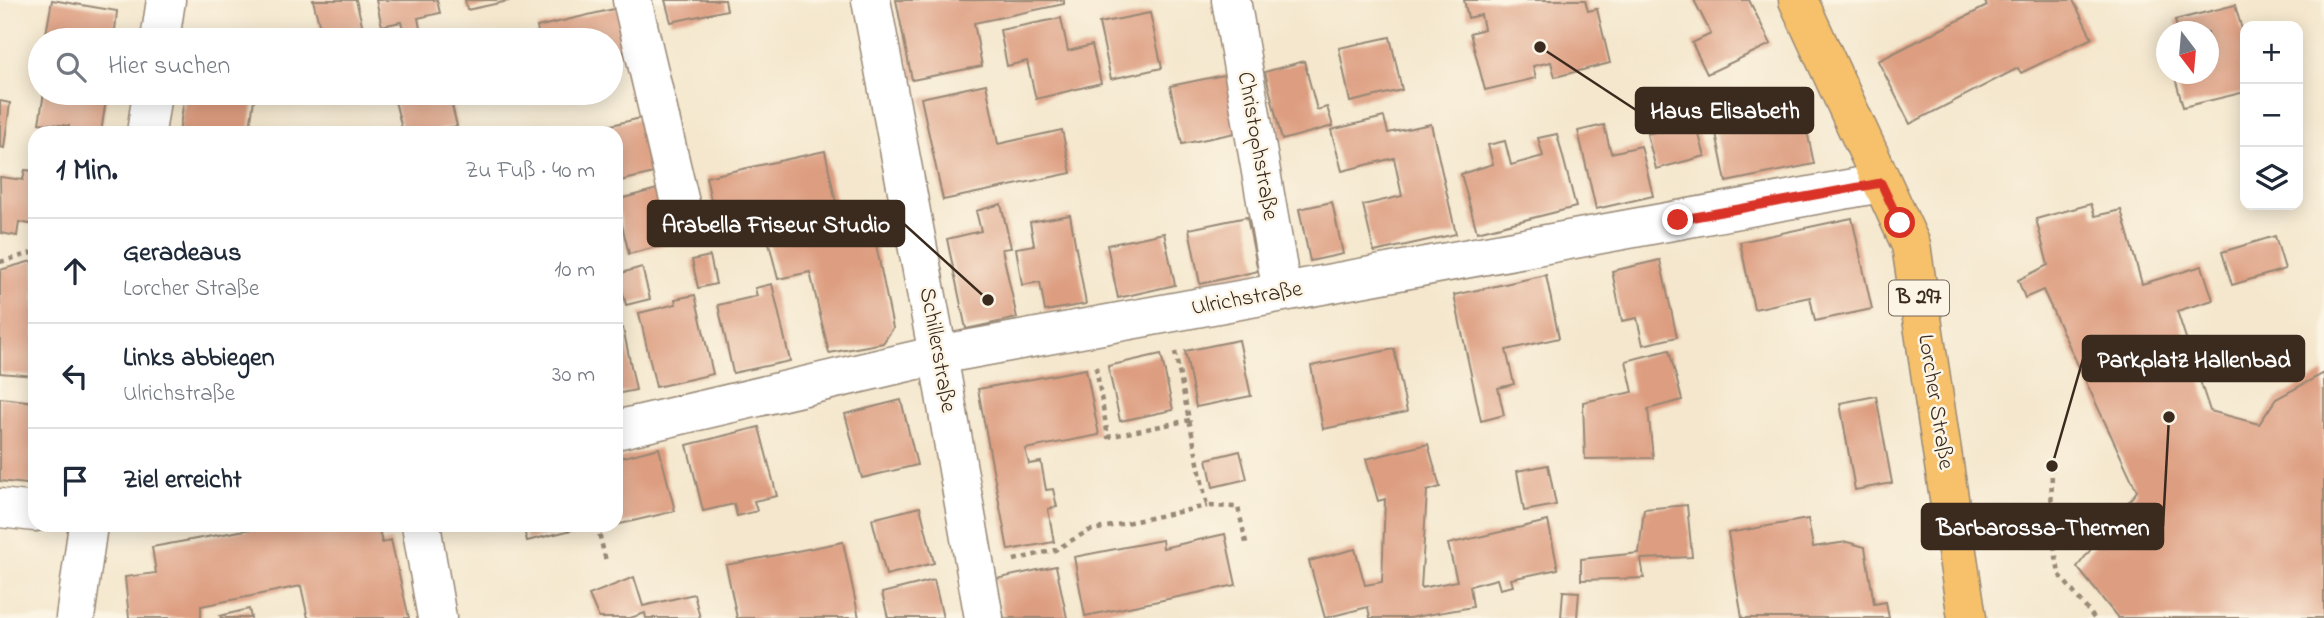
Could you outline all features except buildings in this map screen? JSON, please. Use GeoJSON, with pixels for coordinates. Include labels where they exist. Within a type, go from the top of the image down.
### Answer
{"type":"FeatureCollection","features":[{"type":"Feature","properties":{"kind":"main road","name":"Lorcher Straße"},"geometry":{"type":"LineString","coordinates":[[1798,0],[1911,245],[1967,618]]}},
{"type":"Feature","properties":{"kind":"street"},"geometry":{"type":"LineString","coordinates":[[162,28],[166,0]]}},
{"type":"Feature","properties":{"kind":"street"},"geometry":{"type":"LineString","coordinates":[[632,0],[680,203]]}},
{"type":"Feature","properties":{"kind":"street","name":"Schillerstraße"},"geometry":{"type":"LineString","coordinates":[[871,0],[984,618]]}},
{"type":"Feature","properties":{"kind":"street","name":"Christophstraße"},"geometry":{"type":"LineString","coordinates":[[1231,0],[1282,292]]}},
{"type":"Feature","properties":{"kind":"street"},"geometry":{"type":"LineString","coordinates":[[147,126],[150,105]]}},
{"type":"Feature","properties":{"kind":"street","name":"Ulrichstraße"},"geometry":{"type":"LineString","coordinates":[[623,428],[938,355],[1881,183]]}},
{"type":"Feature","properties":{"kind":"street"},"geometry":{"type":"LineString","coordinates":[[0,508],[28,511]]}},
{"type":"Feature","properties":{"kind":"street"},"geometry":{"type":"LineString","coordinates":[[75,618],[87,532]]}},
{"type":"Feature","properties":{"kind":"street"},"geometry":{"type":"LineString","coordinates":[[422,532],[437,618]]}},
{"type":"Feature","properties":{"kind":"path"},"geometry":{"type":"LineString","coordinates":[[749,235],[908,199]]}},
{"type":"Feature","properties":{"kind":"path"},"geometry":{"type":"LineString","coordinates":[[0,262],[28,255]]}},
{"type":"Feature","properties":{"kind":"path"},"geometry":{"type":"LineString","coordinates":[[1167,314],[1207,506]]}},
{"type":"Feature","properties":{"kind":"path"},"geometry":{"type":"LineString","coordinates":[[1090,328],[1108,438],[1190,420]]}},
{"type":"Feature","properties":{"kind":"path"},"geometry":{"type":"LineString","coordinates":[[2052,466],[2051,526],[2059,574],[2094,618]]}},
{"type":"Feature","properties":{"kind":"path"},"geometry":{"type":"LineString","coordinates":[[975,569],[1055,550],[1087,531],[1207,506],[1238,508],[1247,547]]}},
{"type":"Feature","properties":{"kind":"path"},"geometry":{"type":"LineString","coordinates":[[599,532],[606,561]]}},
{"type":"Feature","properties":{"kind":"place","name":"Haus Elisabeth"},"geometry":{"type":"Point","coordinates":[1540,47]}},
{"type":"Feature","properties":{"kind":"place","name":"Arabella Friseur Studio"},"geometry":{"type":"Point","coordinates":[988,300]}},
{"type":"Feature","properties":{"kind":"place","name":"Barbarossa-Thermen"},"geometry":{"type":"Point","coordinates":[2169,417]}},
{"type":"Feature","properties":{"kind":"place","name":"Parkplatz Hallenbad"},"geometry":{"type":"Point","coordinates":[2052,466]}},
{"type":"Feature","properties":{"kind":"route"},"geometry":{"type":"LineString","coordinates":[[1678,220],[1881,183],[1900,223]]}}]}
